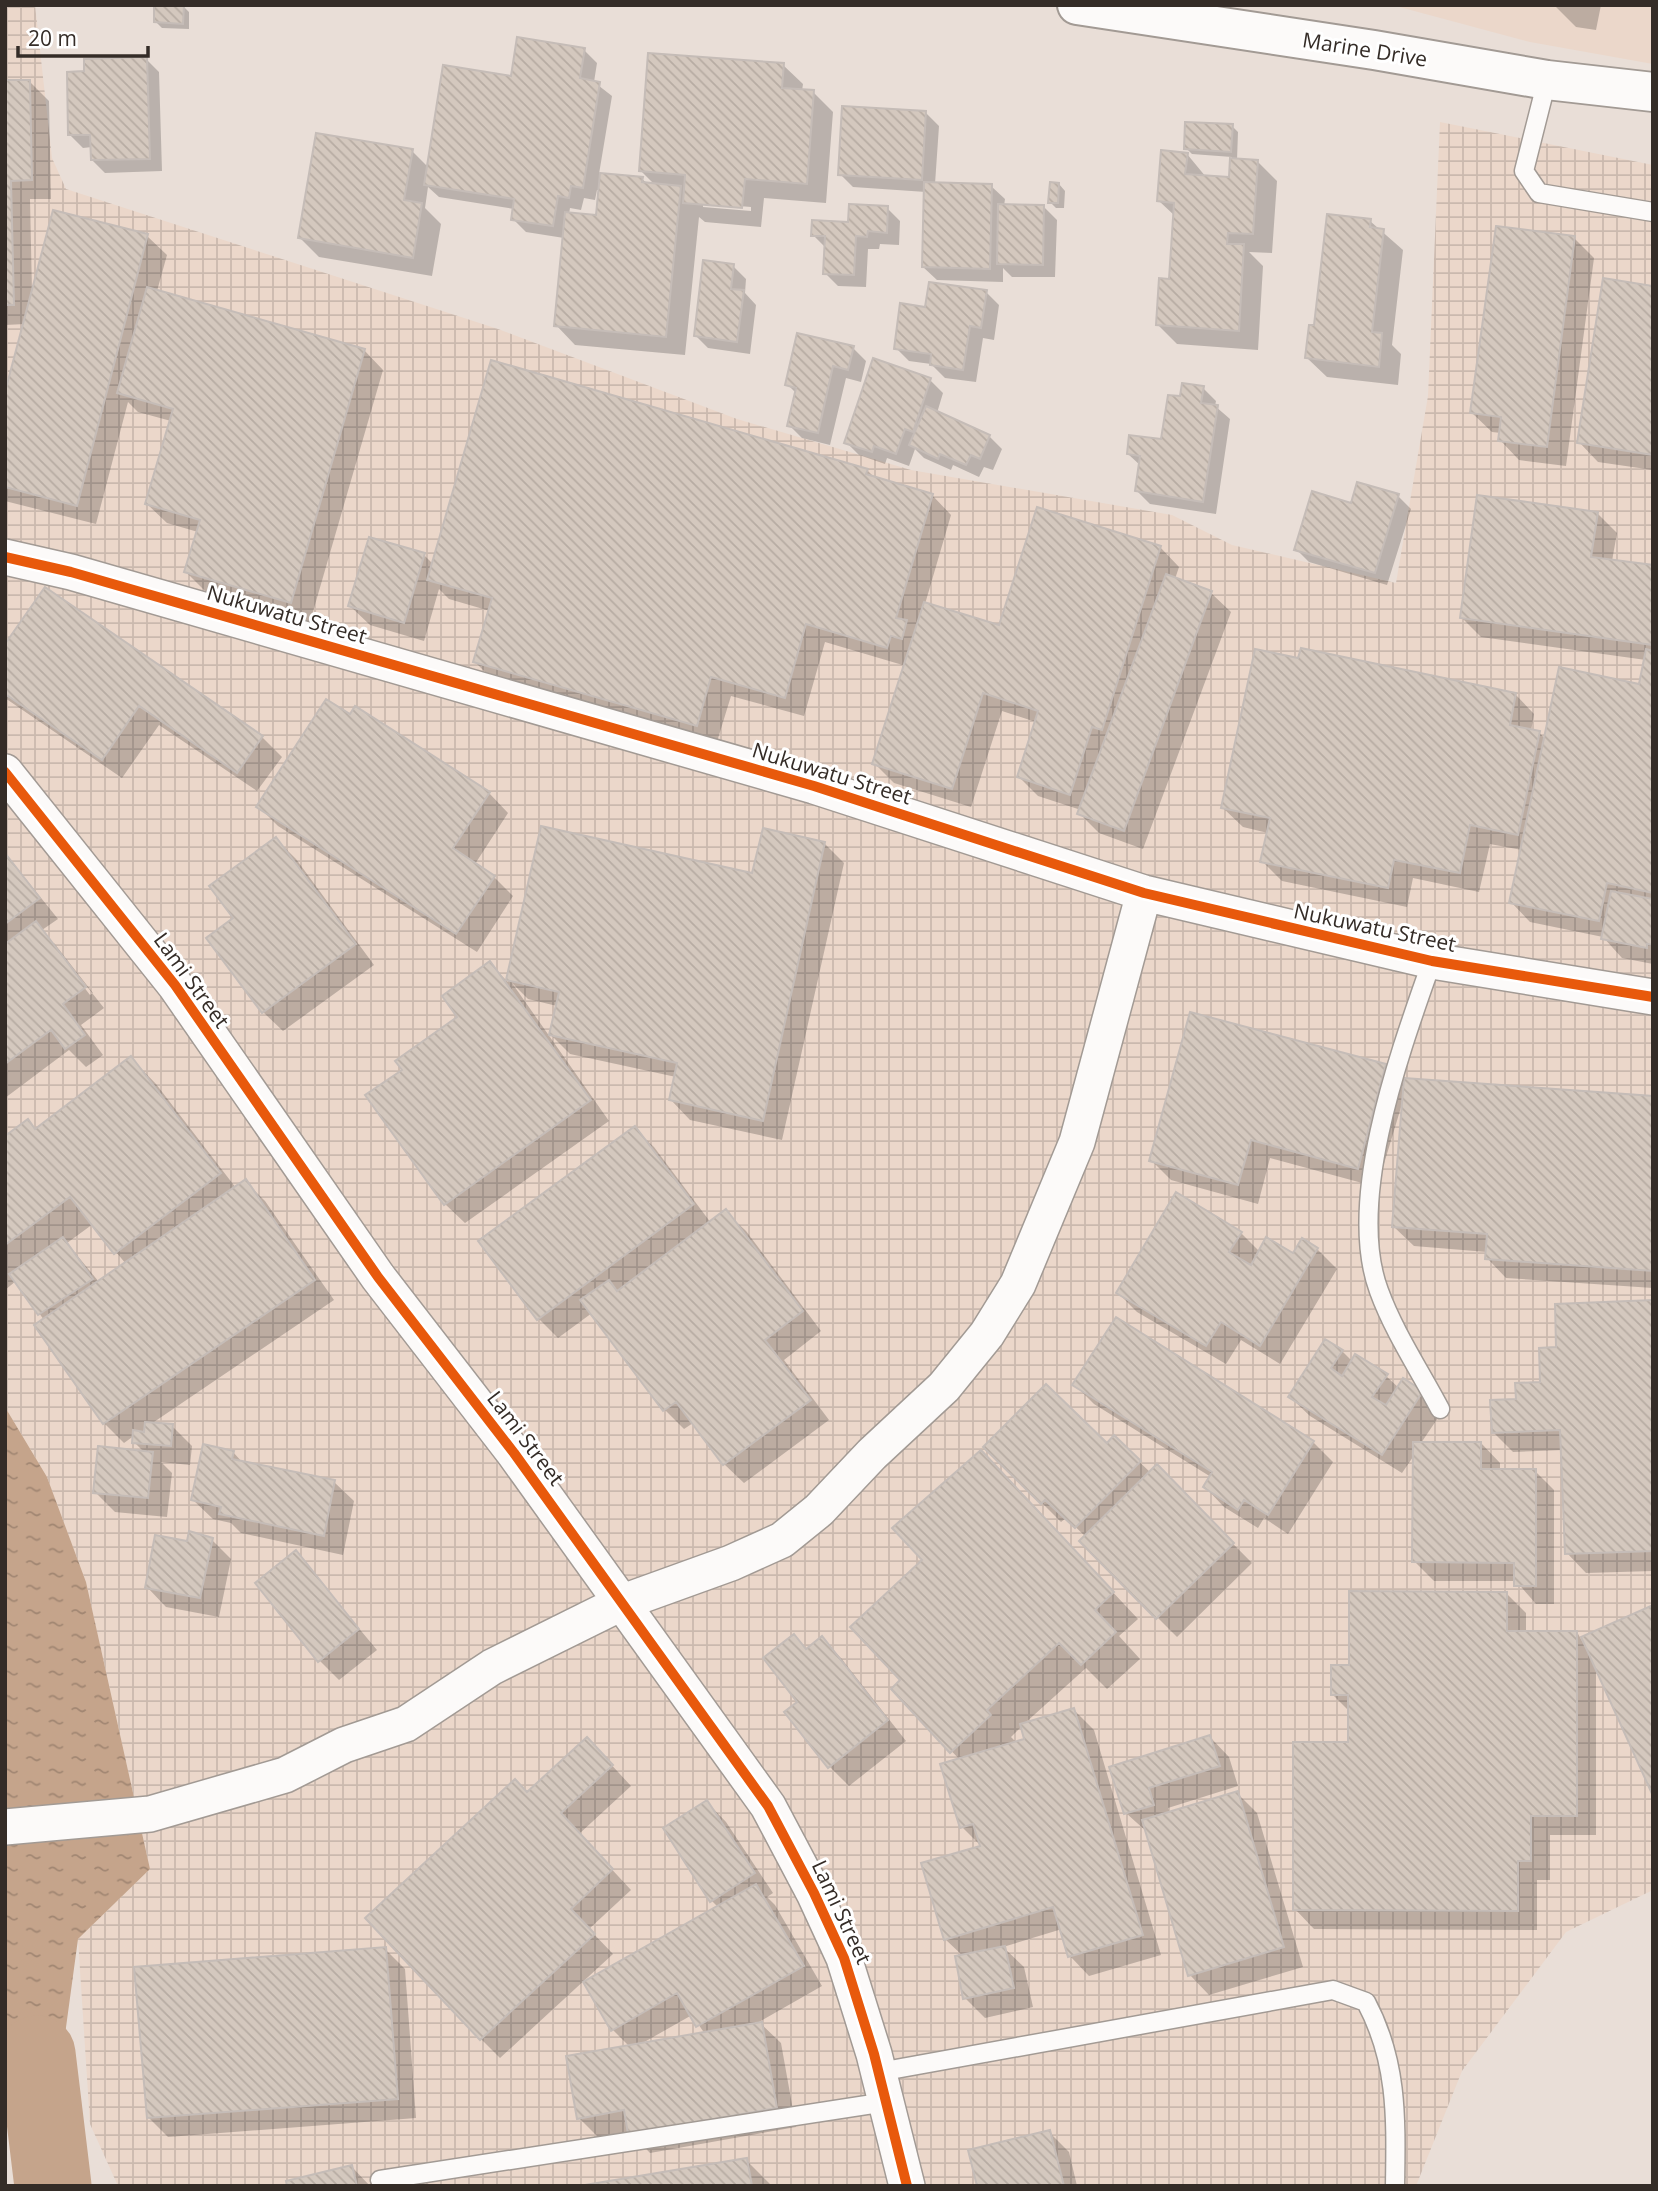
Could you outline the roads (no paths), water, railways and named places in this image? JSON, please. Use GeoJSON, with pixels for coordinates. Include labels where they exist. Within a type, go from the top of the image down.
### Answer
{"type":"FeatureCollection","features":[{"type":"Feature","properties":{"kind":"highway","name":"Marine Drive"},"geometry":{"type":"LineString","coordinates":[[1077,5],[1374,50],[1546,80],[1653,92]]}},
{"type":"Feature","properties":{"kind":"street","name":"Nukuwatu Street"},"geometry":{"type":"LineString","coordinates":[[5,557],[71,572],[814,786],[1144,893],[1432,961],[1653,997]]}},
{"type":"Feature","properties":{"kind":"street","name":"Lami Street"},"geometry":{"type":"LineString","coordinates":[[5,772],[175,985],[378,1278],[514,1453],[768,1806],[814,1893],[844,1958],[882,2087],[907,2186]]}},
{"type":"Feature","properties":{"kind":"street"},"geometry":{"type":"LineString","coordinates":[[5,1827],[149,1814],[285,1775],[344,1745],[407,1724],[492,1667],[623,1602],[730,1563],[782,1540],[819,1510],[872,1454],[944,1387],[988,1334],[1018,1284],[1077,1142],[1144,893]]}},
{"type":"Feature","properties":{"kind":"lane"},"geometry":{"type":"LineString","coordinates":[[1546,80],[1524,171],[1529,182],[1539,193],[1653,212]]}},
{"type":"Feature","properties":{"kind":"lane"},"geometry":{"type":"LineString","coordinates":[[1432,961],[1390,1083],[1373,1175],[1368,1244],[1379,1291],[1440,1409]]}},
{"type":"Feature","properties":{"kind":"lane"},"geometry":{"type":"LineString","coordinates":[[380,2179],[882,2087],[1334,1990],[1366,2002],[1383,2033],[1396,2110],[1395,2186]]}},
{"type":"Feature","properties":{"kind":"water"},"geometry":{"type":"Polygon","coordinates":[[[5,1407],[47,1477],[86,1582],[150,1869],[78,1939],[48,2160],[5,2109],[5,1407]]]}},
{"type":"Feature","properties":{"kind":"waterway"},"geometry":{"type":"LineString","coordinates":[[37,2054],[53,2186]]}}]}
